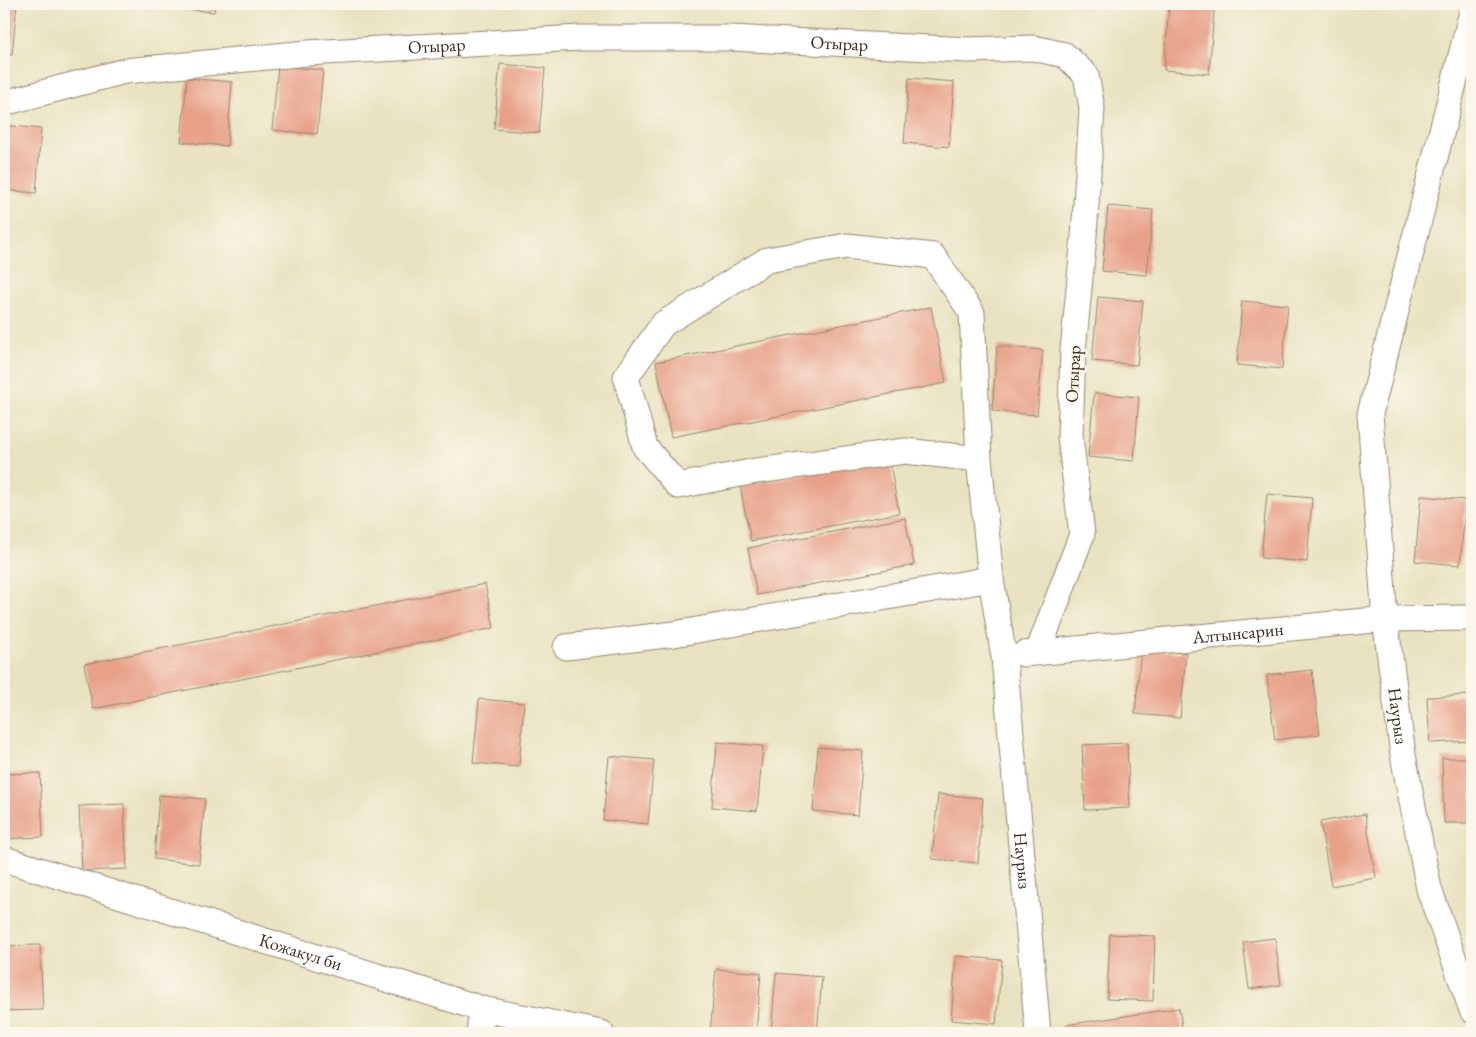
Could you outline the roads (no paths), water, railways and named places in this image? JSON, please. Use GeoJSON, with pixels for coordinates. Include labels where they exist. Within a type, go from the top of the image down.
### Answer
{"type":"FeatureCollection","features":[{"type":"Feature","properties":{"kind":"street","name":"Наурыз"},"geometry":{"type":"LineString","coordinates":[[1471,4],[1472,12],[1370,414],[1385,619],[1403,755],[1429,889],[1472,1010]]}},
{"type":"Feature","properties":{"kind":"street","name":"Отырар"},"geometry":{"type":"LineString","coordinates":[[4,103],[125,71],[307,53],[580,38],[730,38],[969,50],[1033,48],[1065,55],[1086,75],[1092,108],[1084,236],[1073,351],[1070,437],[1082,534],[1038,652]]}},
{"type":"Feature","properties":{"kind":"street","name":"Наурыз"},"geometry":{"type":"LineString","coordinates":[[979,459],[905,451],[756,471],[678,486],[645,446],[626,377],[663,324],[767,260],[847,246],[933,256],[972,313],[979,459],[991,579],[1004,657],[1038,1033]]}},
{"type":"Feature","properties":{"kind":"street"},"geometry":{"type":"LineString","coordinates":[[566,648],[674,634],[991,579]]}},
{"type":"Feature","properties":{"kind":"street","name":"Алтынсарин"},"geometry":{"type":"LineString","coordinates":[[1004,657],[1038,652],[1385,619],[1472,618]]}},
{"type":"Feature","properties":{"kind":"street","name":"Кожакул би"},"geometry":{"type":"LineString","coordinates":[[4,859],[482,1009],[601,1033]]}},
{"type":"Feature","properties":{"kind":"street"},"geometry":{"type":"LineString","coordinates":[[479,1033],[482,1009]]}}]}
